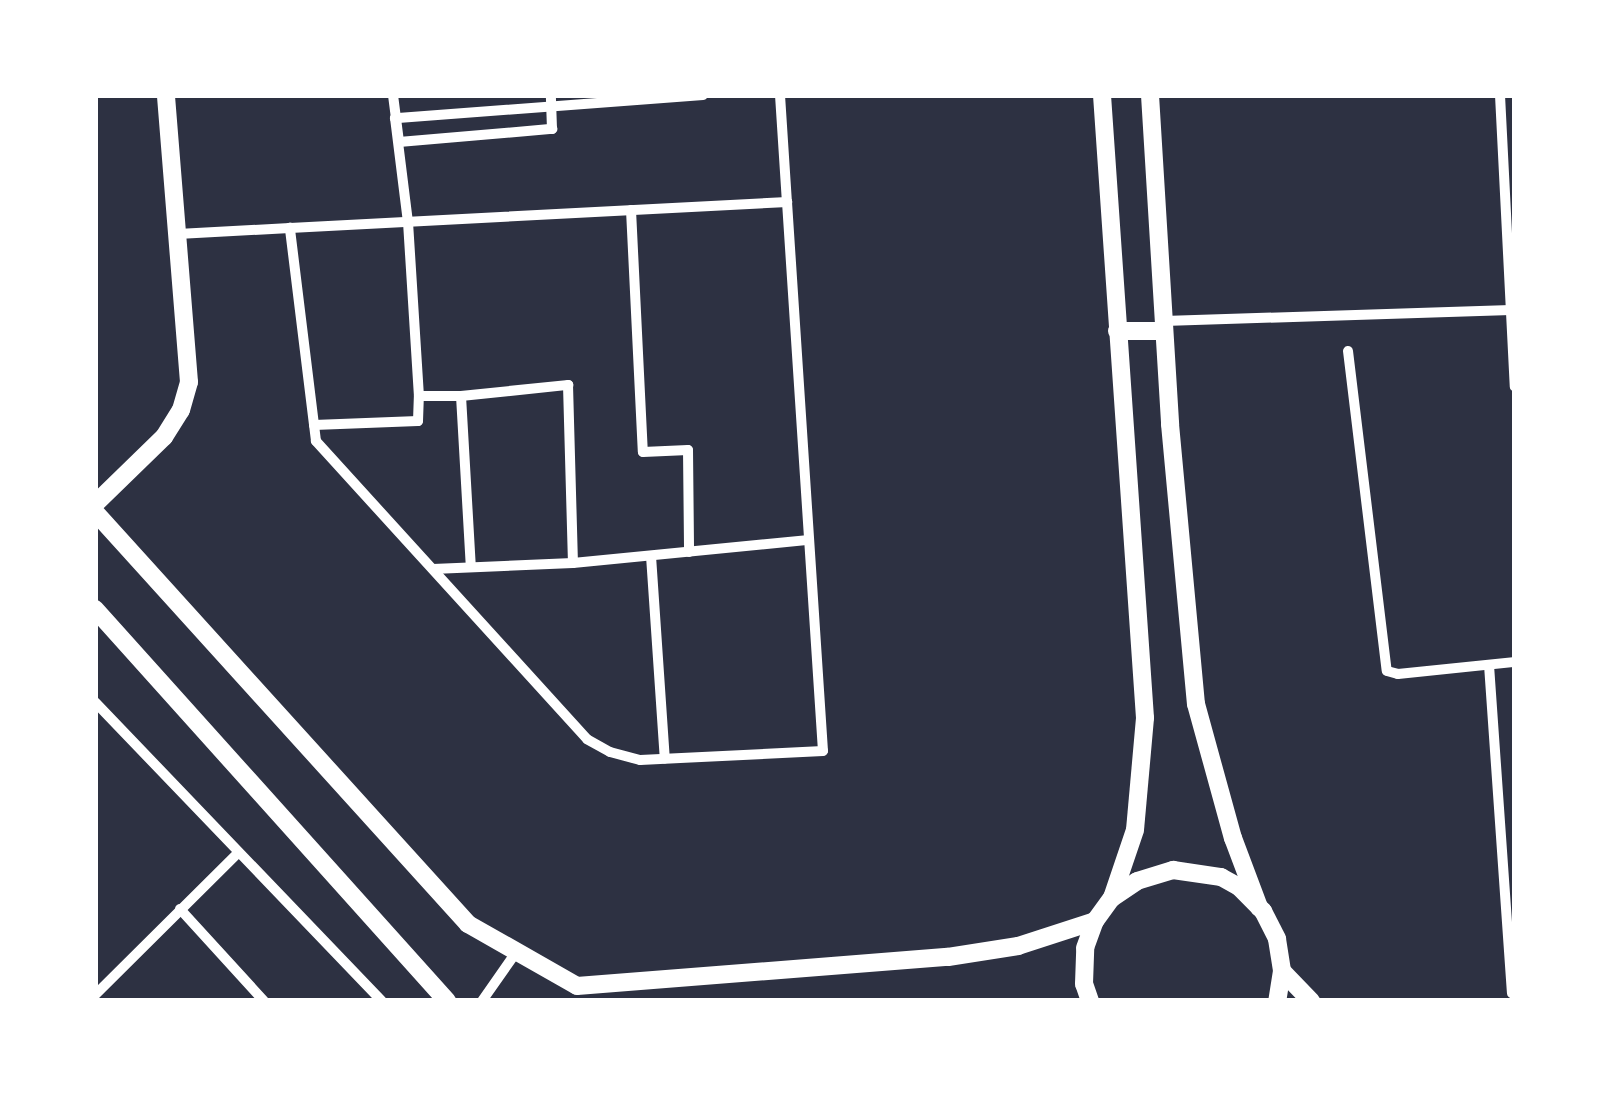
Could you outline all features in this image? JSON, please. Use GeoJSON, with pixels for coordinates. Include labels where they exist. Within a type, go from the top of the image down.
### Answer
{"type":"FeatureCollection","features":[{"type":"Feature","properties":{"kind":"street"},"geometry":{"type":"LineString","coordinates":[[95,504],[164,436],[181,410],[188,382],[166,95]]}},
{"type":"Feature","properties":{"kind":"street"},"geometry":{"type":"LineString","coordinates":[[314,425],[418,420],[408,222],[393,95]]}},
{"type":"Feature","properties":{"kind":"street"},"geometry":{"type":"LineString","coordinates":[[395,118],[551,101],[703,95]]}},
{"type":"Feature","properties":{"kind":"street"},"geometry":{"type":"LineString","coordinates":[[290,228],[316,441],[587,739],[640,760],[823,751],[780,95]]}},
{"type":"Feature","properties":{"kind":"street"},"geometry":{"type":"LineString","coordinates":[[1090,1001],[1084,984],[1085,948],[1096,921],[1112,898],[1135,830],[1144,718],[1102,95]]}},
{"type":"Feature","properties":{"kind":"street"},"geometry":{"type":"LineString","coordinates":[[1150,95],[1164,326],[1196,704],[1233,838],[1259,906],[1278,939],[1282,971],[1277,1001]]}},
{"type":"Feature","properties":{"kind":"street"},"geometry":{"type":"LineString","coordinates":[[1500,95],[1515,386]]}},
{"type":"Feature","properties":{"kind":"street"},"geometry":{"type":"LineString","coordinates":[[395,118],[399,142],[552,130],[551,101]]}},
{"type":"Feature","properties":{"kind":"street"},"geometry":{"type":"LineString","coordinates":[[178,234],[787,202]]}},
{"type":"Feature","properties":{"kind":"street"},"geometry":{"type":"LineString","coordinates":[[631,210],[642,452],[688,450],[689,552]]}},
{"type":"Feature","properties":{"kind":"street"},"geometry":{"type":"LineString","coordinates":[[1117,332],[1164,326],[1510,310]]}},
{"type":"Feature","properties":{"kind":"street"},"geometry":{"type":"LineString","coordinates":[[1348,351],[1387,671],[1398,674],[1515,662]]}},
{"type":"Feature","properties":{"kind":"street"},"geometry":{"type":"LineString","coordinates":[[419,396],[461,396],[568,385],[573,564]]}},
{"type":"Feature","properties":{"kind":"street"},"geometry":{"type":"LineString","coordinates":[[461,396],[471,567]]}},
{"type":"Feature","properties":{"kind":"street"},"geometry":{"type":"LineString","coordinates":[[95,512],[468,924],[578,986],[948,957],[1018,946],[1096,921]]}},
{"type":"Feature","properties":{"kind":"street"},"geometry":{"type":"LineString","coordinates":[[433,569],[573,564],[809,540]]}},
{"type":"Feature","properties":{"kind":"street"},"geometry":{"type":"LineString","coordinates":[[651,556],[665,759]]}},
{"type":"Feature","properties":{"kind":"street"},"geometry":{"type":"LineString","coordinates":[[95,609],[447,1001]]}},
{"type":"Feature","properties":{"kind":"street"},"geometry":{"type":"LineString","coordinates":[[1489,665],[1512,992]]}},
{"type":"Feature","properties":{"kind":"street"},"geometry":{"type":"LineString","coordinates":[[95,702],[382,1001]]}},
{"type":"Feature","properties":{"kind":"street"},"geometry":{"type":"LineString","coordinates":[[95,995],[238,854]]}},
{"type":"Feature","properties":{"kind":"street"},"geometry":{"type":"LineString","coordinates":[[1112,898],[1137,881],[1172,870],[1198,871],[1239,887],[1259,906]]}},
{"type":"Feature","properties":{"kind":"street"},"geometry":{"type":"LineString","coordinates":[[180,909],[264,1001]]}},
{"type":"Feature","properties":{"kind":"street"},"geometry":{"type":"LineString","coordinates":[[482,1001],[516,952]]}},
{"type":"Feature","properties":{"kind":"street"},"geometry":{"type":"LineString","coordinates":[[1282,971],[1312,1001]]}}]}
